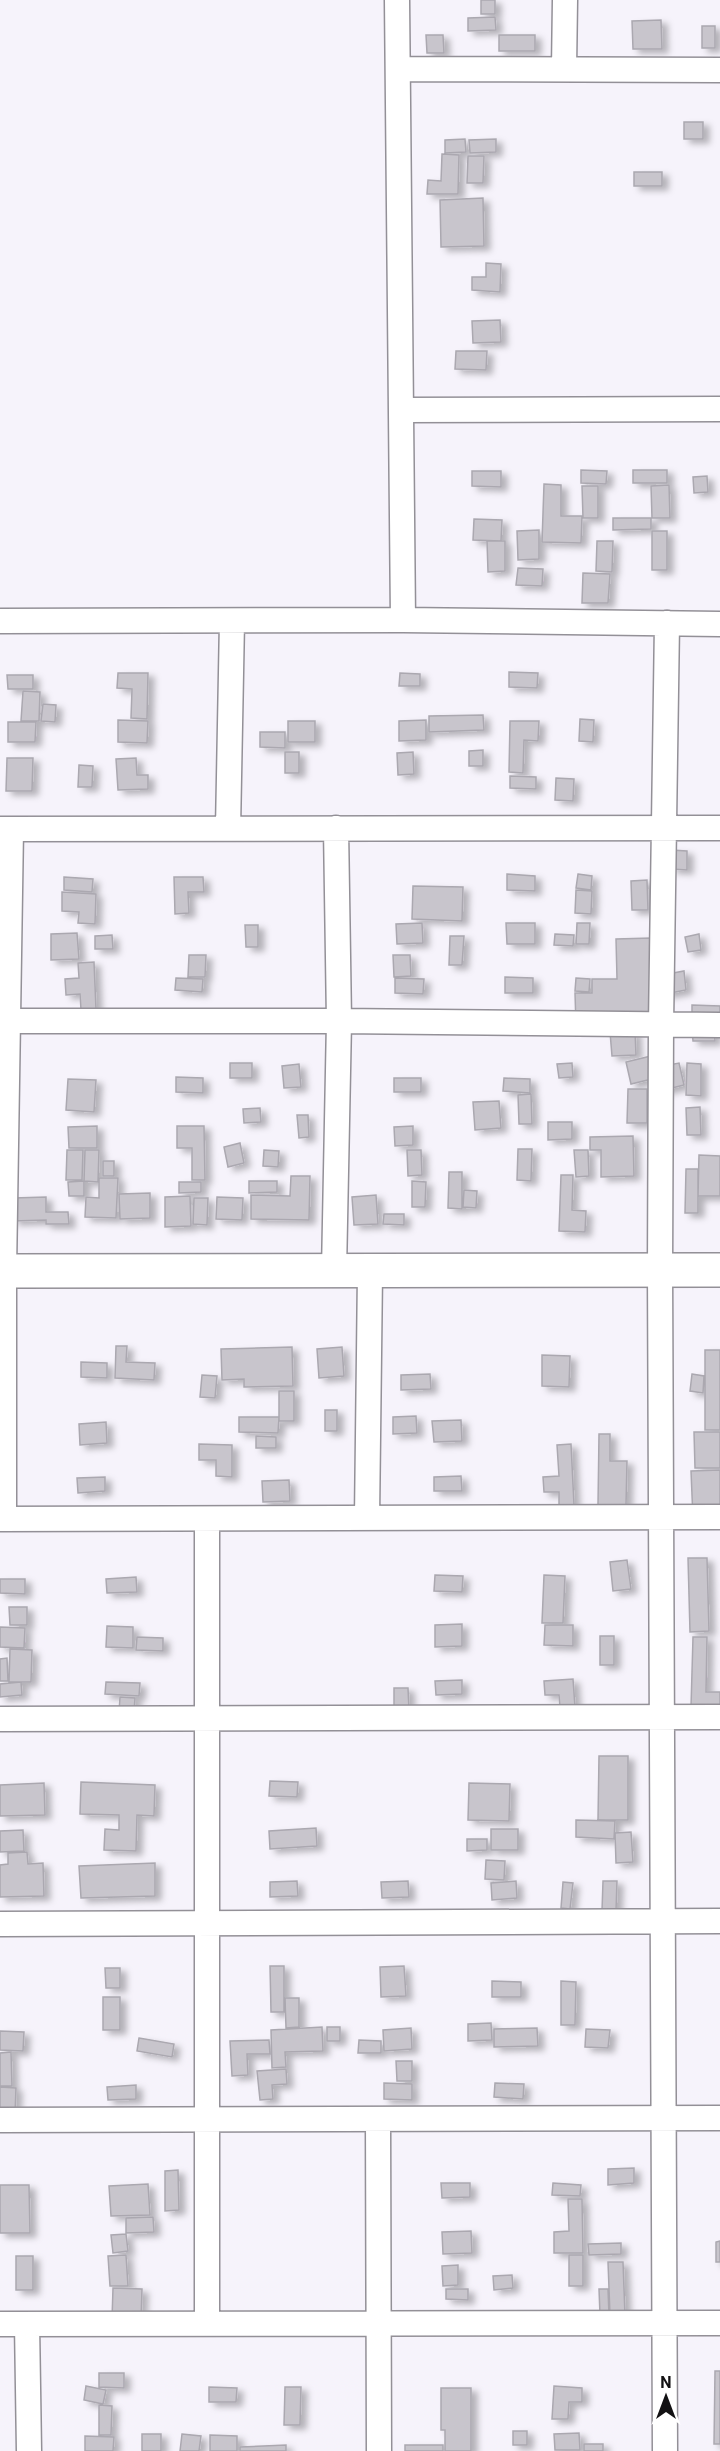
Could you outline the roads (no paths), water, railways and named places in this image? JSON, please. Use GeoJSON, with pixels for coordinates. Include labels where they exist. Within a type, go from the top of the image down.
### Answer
{"type":"FeatureCollection","features":[{"type":"Feature","properties":{"kind":"street"},"geometry":{"type":"LineString","coordinates":[[398,0],[403,620]]}},
{"type":"Feature","properties":{"kind":"street"},"geometry":{"type":"LineString","coordinates":[[564,69],[565,0]]}},
{"type":"Feature","properties":{"kind":"street"},"geometry":{"type":"LineString","coordinates":[[398,69],[720,70]]}},
{"type":"Feature","properties":{"kind":"street"},"geometry":{"type":"LineString","coordinates":[[401,410],[720,409]]}},
{"type":"Feature","properties":{"kind":"street"},"geometry":{"type":"LineString","coordinates":[[0,621],[403,620],[720,624]]}},
{"type":"Feature","properties":{"kind":"street"},"geometry":{"type":"LineString","coordinates":[[228,829],[232,621]]}},
{"type":"Feature","properties":{"kind":"street"},"geometry":{"type":"LineString","coordinates":[[665,2451],[660,1270],[667,623]]}},
{"type":"Feature","properties":{"kind":"street"},"geometry":{"type":"LineString","coordinates":[[334,1271],[339,1021],[336,828]]}},
{"type":"Feature","properties":{"kind":"street"},"geometry":{"type":"LineString","coordinates":[[720,828],[5,829],[2,1519],[720,1517]]}},
{"type":"Feature","properties":{"kind":"street"},"geometry":{"type":"LineString","coordinates":[[5,1021],[339,1021],[720,1025]]}},
{"type":"Feature","properties":{"kind":"street"},"geometry":{"type":"LineString","coordinates":[[2,1271],[720,1270]]}},
{"type":"Feature","properties":{"kind":"street"},"geometry":{"type":"LineString","coordinates":[[367,1518],[370,1272]]}},
{"type":"Feature","properties":{"kind":"street"},"geometry":{"type":"LineString","coordinates":[[207,1519],[207,2324]]}},
{"type":"Feature","properties":{"kind":"street"},"geometry":{"type":"LineString","coordinates":[[0,1719],[720,1717]]}},
{"type":"Feature","properties":{"kind":"street"},"geometry":{"type":"LineString","coordinates":[[0,1924],[720,1922]]}},
{"type":"Feature","properties":{"kind":"street"},"geometry":{"type":"LineString","coordinates":[[0,2120],[720,2118]]}},
{"type":"Feature","properties":{"kind":"street"},"geometry":{"type":"LineString","coordinates":[[378,2119],[379,2451]]}},
{"type":"Feature","properties":{"kind":"street"},"geometry":{"type":"LineString","coordinates":[[0,2324],[720,2323]]}},
{"type":"Feature","properties":{"kind":"street"},"geometry":{"type":"LineString","coordinates":[[27,2324],[29,2451]]}}]}
